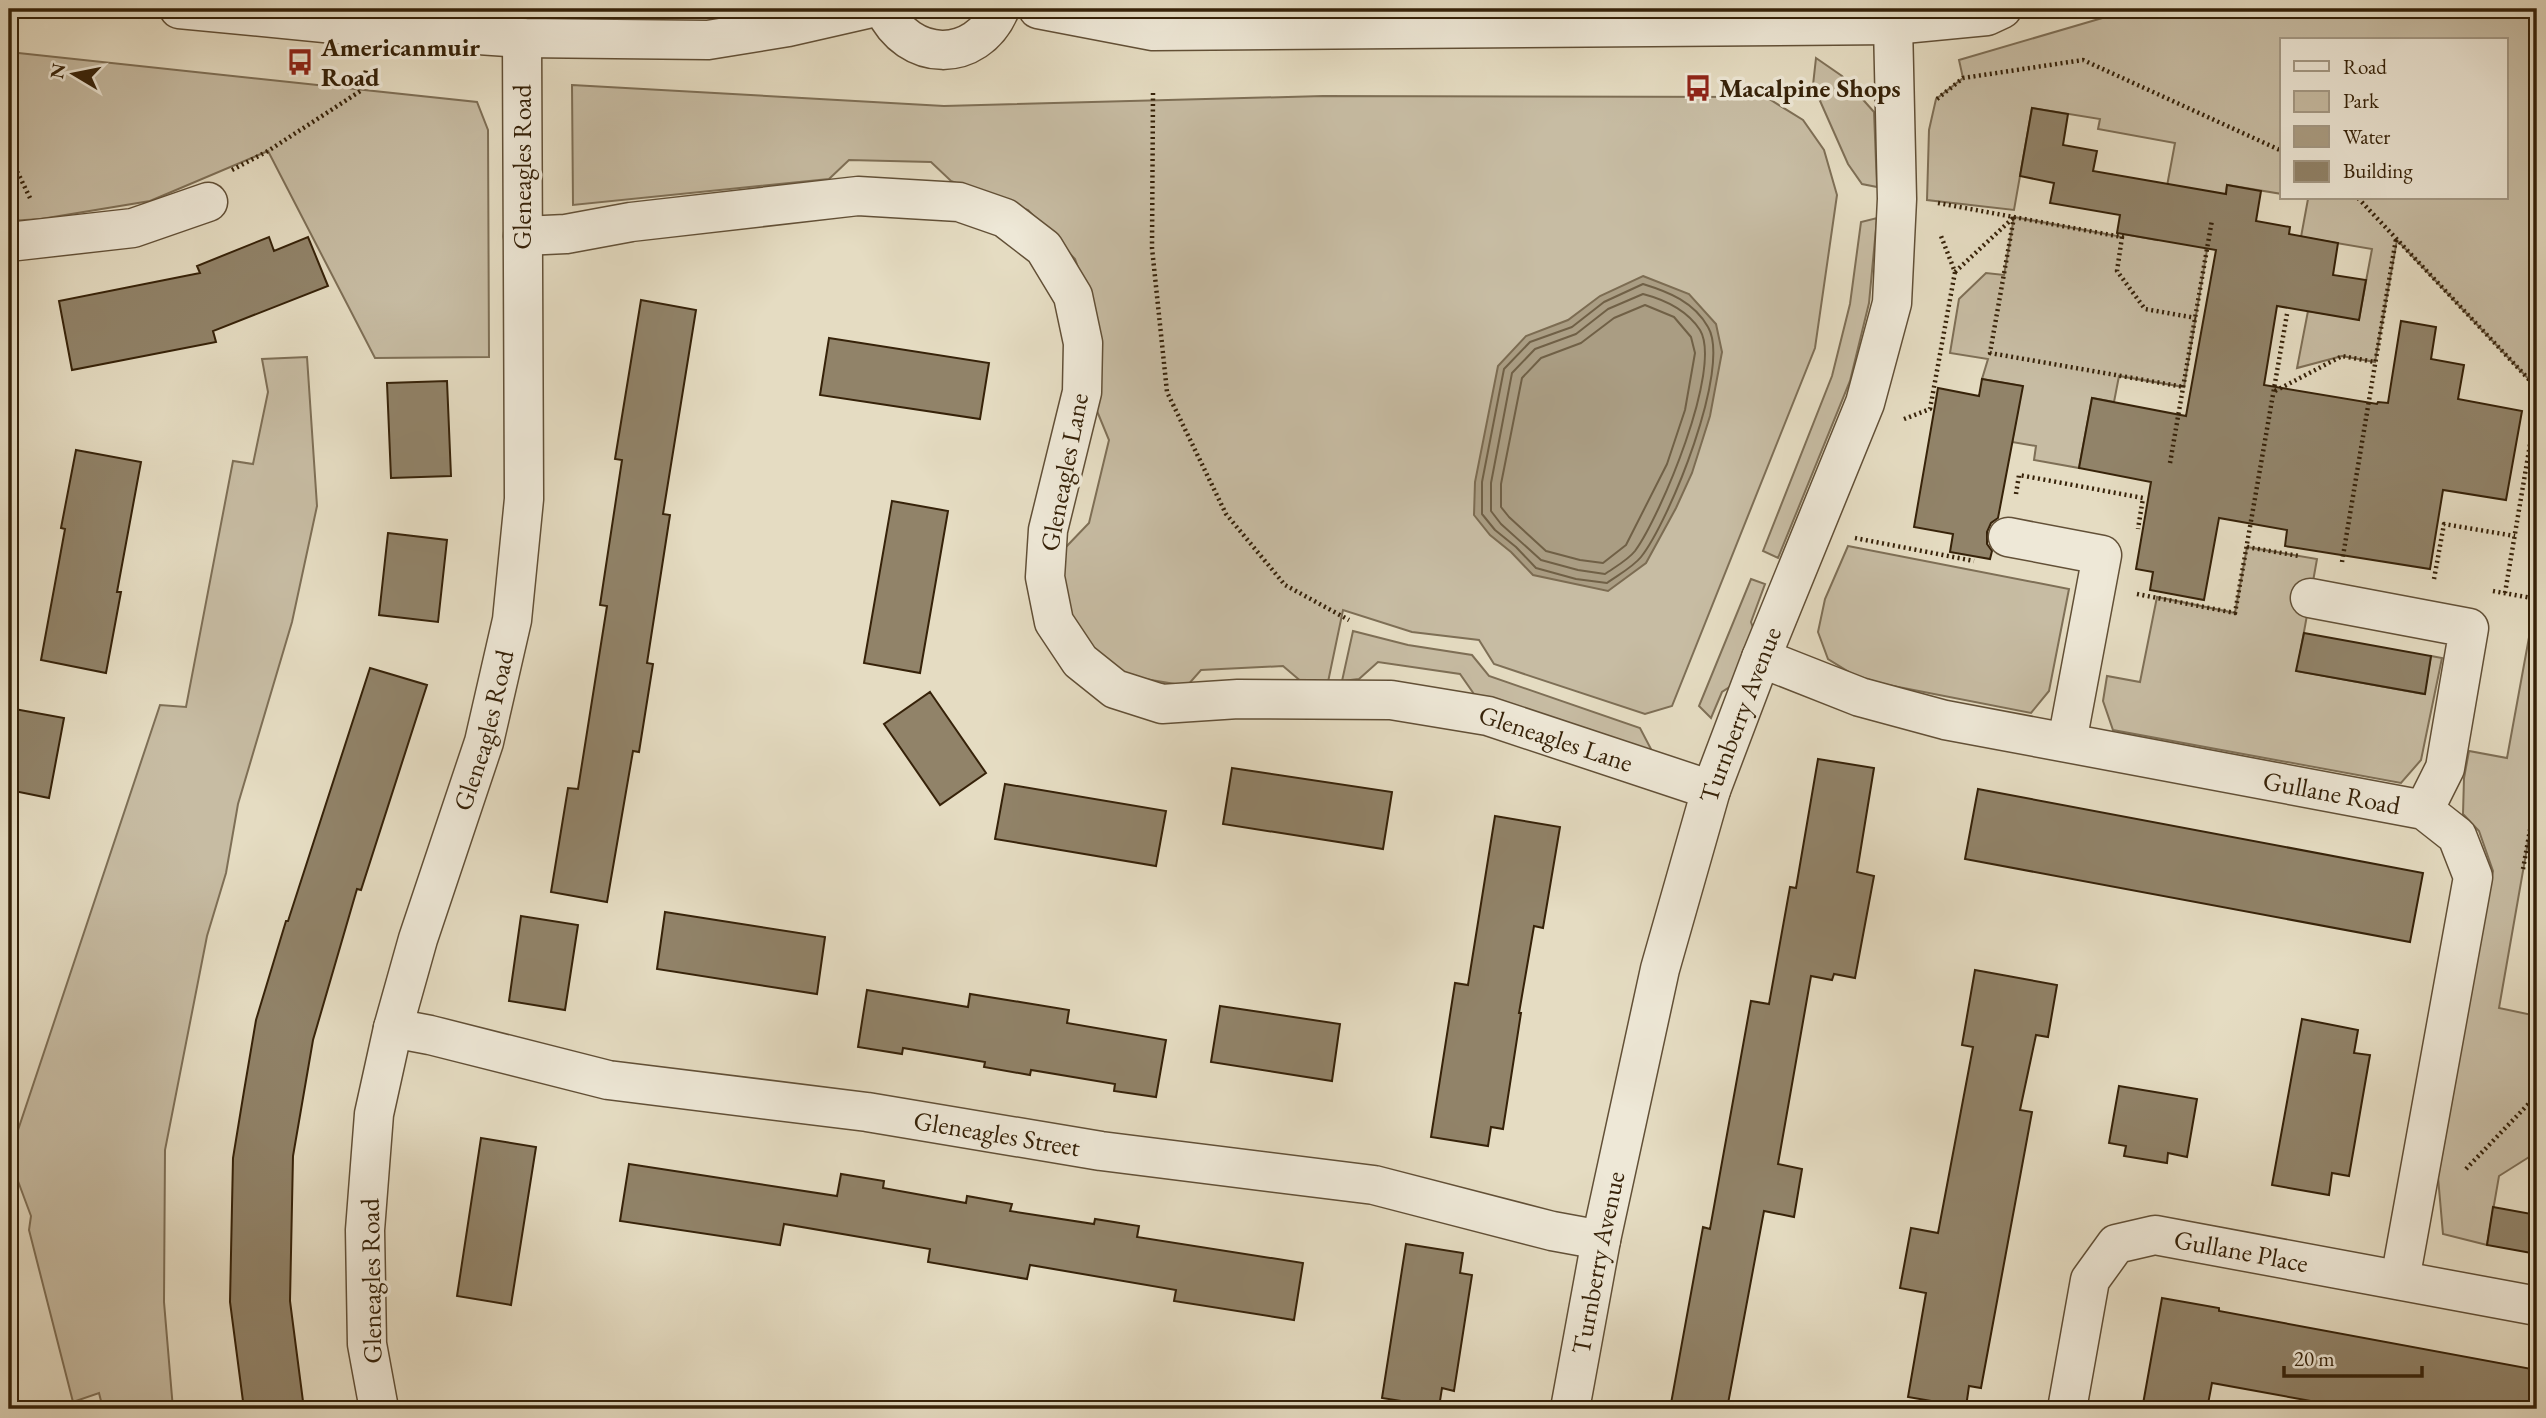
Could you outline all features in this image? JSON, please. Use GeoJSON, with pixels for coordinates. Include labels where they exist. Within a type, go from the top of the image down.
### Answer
{"type":"FeatureCollection","features":[{"type":"Feature","properties":{"kind":"street"},"geometry":{"type":"LineString","coordinates":[[179,9],[375,28],[522,38],[708,40],[788,27],[867,9]]}},
{"type":"Feature","properties":{"kind":"street"},"geometry":{"type":"LineString","coordinates":[[884,9],[890,23],[905,38],[923,47],[943,50],[964,47],[981,36],[995,21],[1000,9]]}},
{"type":"Feature","properties":{"kind":"street"},"geometry":{"type":"LineString","coordinates":[[1038,9],[1153,31],[1893,26],[1987,16],[2002,9]]}},
{"type":"Feature","properties":{"kind":"street","name":"Turnberry Avenue"},"geometry":{"type":"LineString","coordinates":[[1570,1409],[1601,1240],[1660,969],[1711,790],[1761,658],[1865,402],[1892,303],[1897,199],[1893,26]]}},
{"type":"Feature","properties":{"kind":"street","name":"Gleneagles Road"},"geometry":{"type":"LineString","coordinates":[[379,1409],[367,1344],[365,1230],[374,1114],[393,1028],[418,939],[484,742],[512,620],[524,499],[522,38]]}},
{"type":"Feature","properties":{"kind":"street","name":"Gleneagles Lane"},"geometry":{"type":"LineString","coordinates":[[523,236],[566,234],[631,222],[858,196],[959,202],[1005,218],[1044,248],[1073,296],[1083,343],[1082,392],[1048,530],[1045,577],[1054,622],[1080,661],[1115,689],[1162,704],[1238,699],[1391,700],[1488,716],[1711,790]]}},
{"type":"Feature","properties":{"kind":"street"},"geometry":{"type":"LineString","coordinates":[[9,242],[133,228],[208,202]]}},
{"type":"Feature","properties":{"kind":"street"},"geometry":{"type":"LineString","coordinates":[[2008,537],[2102,555],[2067,742]]}},
{"type":"Feature","properties":{"kind":"street"},"geometry":{"type":"LineString","coordinates":[[2310,598],[2469,628],[2445,768],[2424,810]]}},
{"type":"Feature","properties":{"kind":"street","name":"Gullane Road"},"geometry":{"type":"LineString","coordinates":[[1761,658],[1860,697],[1945,720],[2424,810],[2457,836],[2473,877],[2400,1280]]}},
{"type":"Feature","properties":{"kind":"street","name":"Gleneagles Street"},"geometry":{"type":"LineString","coordinates":[[393,1028],[608,1080],[867,1112],[1101,1151],[1374,1185],[1552,1231],[1601,1240]]}},
{"type":"Feature","properties":{"kind":"street","name":"Gullane Place"},"geometry":{"type":"LineString","coordinates":[[2067,1409],[2090,1280],[2116,1244],[2155,1235],[2537,1306]]}},
{"type":"Feature","properties":{"kind":"path"},"geometry":{"type":"LineString","coordinates":[[208,202],[208,183],[268,151],[362,90],[375,28]]}},
{"type":"Feature","properties":{"kind":"path"},"geometry":{"type":"LineString","coordinates":[[1934,110],[1936,99],[1963,78],[2083,60],[2280,150]]}},
{"type":"Feature","properties":{"kind":"path"},"geometry":{"type":"LineString","coordinates":[[1153,93],[1152,248],[1167,392],[1226,514],[1285,585],[1349,620]]}},
{"type":"Feature","properties":{"kind":"path"},"geometry":{"type":"LineString","coordinates":[[1927,200],[2122,237],[2117,271],[2145,309],[2196,318]]}},
{"type":"Feature","properties":{"kind":"path"},"geometry":{"type":"LineString","coordinates":[[2360,200],[2537,388]]}},
{"type":"Feature","properties":{"kind":"path"},"geometry":{"type":"LineString","coordinates":[[1955,272],[2014,217]]}},
{"type":"Feature","properties":{"kind":"path"},"geometry":{"type":"LineString","coordinates":[[2014,217],[1990,353],[2184,387]]}},
{"type":"Feature","properties":{"kind":"path"},"geometry":{"type":"LineString","coordinates":[[2170,463],[2212,220]]}},
{"type":"Feature","properties":{"kind":"path"},"geometry":{"type":"LineString","coordinates":[[1895,423],[1930,408],[1955,272],[1936,224]]}},
{"type":"Feature","properties":{"kind":"path"},"geometry":{"type":"LineString","coordinates":[[2341,563],[2396,239]]}},
{"type":"Feature","properties":{"kind":"path"},"geometry":{"type":"LineString","coordinates":[[2274,391],[2342,356],[2375,362]]}},
{"type":"Feature","properties":{"kind":"path"},"geometry":{"type":"LineString","coordinates":[[2505,593],[2537,403]]}},
{"type":"Feature","properties":{"kind":"path"},"geometry":{"type":"LineString","coordinates":[[2434,580],[2444,524],[2515,536]]}},
{"type":"Feature","properties":{"kind":"path"},"geometry":{"type":"LineString","coordinates":[[2523,869],[2537,791]]}},
{"type":"Feature","properties":{"kind":"path"},"geometry":{"type":"LineString","coordinates":[[2417,1191],[2440,1196],[2537,1095]]}},
{"type":"Feature","properties":{"kind":"green space"},"geometry":{"type":"Polygon","coordinates":[[[2133,9],[2537,9],[2537,388],[2397,240],[2375,362],[2342,356],[2297,368],[2308,311],[2359,319],[2372,249],[2301,237],[2308,200],[2508,200],[2508,38],[2280,38],[2280,194],[2227,185],[2222,216],[2212,220],[2184,387],[2119,376],[2114,402],[2092,398],[2079,468],[2034,460],[2036,446],[2012,442],[2022,386],[1982,379],[1988,359],[1950,353],[1959,299],[1986,273],[2004,275],[2014,217],[2122,237],[2124,234],[2157,240],[2175,143],[2098,129],[2100,119],[2032,108],[2014,210],[1927,200],[1929,130],[1936,99],[1963,78],[1959,60],[2133,9]]]}},
{"type":"Feature","properties":{"kind":"green space"},"geometry":{"type":"Polygon","coordinates":[[[9,52],[477,102],[488,130],[489,357],[375,358],[268,151],[150,201],[41,219],[9,221],[9,52]]]}},
{"type":"Feature","properties":{"kind":"green space"},"geometry":{"type":"Polygon","coordinates":[[[1816,58],[1842,76],[1874,112],[1877,187],[1862,184],[1848,164],[1813,85],[1816,58]]]}},
{"type":"Feature","properties":{"kind":"green space"},"geometry":{"type":"Polygon","coordinates":[[[572,85],[944,106],[1323,96],[1766,97],[1803,120],[1824,150],[1837,195],[1815,348],[1672,706],[1645,714],[1494,664],[1479,640],[1412,632],[1343,610],[1328,682],[1303,683],[1283,666],[1201,670],[1187,686],[1133,677],[1099,657],[1073,624],[1063,584],[1065,548],[1089,523],[1109,440],[1097,411],[1097,320],[1075,259],[1028,210],[951,181],[931,162],[849,160],[829,179],[573,205],[572,85]]]}},
{"type":"Feature","properties":{"kind":"green space"},"geometry":{"type":"Polygon","coordinates":[[[1877,218],[1869,303],[1850,381],[1778,558],[1763,551],[1832,376],[1850,304],[1861,222],[1877,218]]]}},
{"type":"Feature","properties":{"kind":"green space"},"geometry":{"type":"Polygon","coordinates":[[[307,357],[317,506],[292,622],[238,804],[226,873],[207,936],[165,1150],[164,1302],[173,1409],[103,1409],[99,1393],[73,1402],[29,1230],[31,1216],[9,1157],[160,705],[186,707],[233,461],[253,464],[268,392],[262,359],[307,357]]]}},
{"type":"Feature","properties":{"kind":"green space"},"geometry":{"type":"Polygon","coordinates":[[[1848,546],[2069,589],[2049,691],[2031,713],[1883,684],[1854,675],[1828,659],[1818,632],[1825,599],[1848,546]]]}},
{"type":"Feature","properties":{"kind":"green space"},"geometry":{"type":"Polygon","coordinates":[[[2247,547],[2317,559],[2297,671],[2424,694],[2431,656],[2442,658],[2421,760],[2401,783],[2113,730],[2103,701],[2107,676],[2140,682],[2157,597],[2235,613],[2247,547]]]}},
{"type":"Feature","properties":{"kind":"green space"},"geometry":{"type":"Polygon","coordinates":[[[1751,579],[1765,584],[1751,622],[1760,647],[1748,675],[1722,692],[1711,718],[1699,706],[1751,579]]]}},
{"type":"Feature","properties":{"kind":"green space"},"geometry":{"type":"Polygon","coordinates":[[[2536,599],[2537,791],[2499,1008],[2537,1016],[2537,1152],[2499,1176],[2487,1245],[2443,1234],[2438,1177],[2493,871],[2479,831],[2463,814],[2464,778],[2469,751],[2507,758],[2536,599]]]}},
{"type":"Feature","properties":{"kind":"green space"},"geometry":{"type":"Polygon","coordinates":[[[1353,631],[1408,645],[1472,655],[1489,676],[1640,728],[1652,751],[1542,723],[1474,694],[1460,674],[1378,662],[1359,679],[1342,681],[1353,631]]]}},
{"type":"Feature","properties":{"kind":"water"},"geometry":{"type":"Polygon","coordinates":[[[1643,276],[1689,294],[1716,324],[1722,352],[1710,416],[1692,473],[1646,563],[1608,591],[1533,575],[1490,535],[1474,515],[1475,482],[1498,366],[1526,336],[1568,320],[1600,296],[1643,276]]]}},
{"type":"Feature","properties":{"kind":"building"},"geometry":{"type":"Polygon","coordinates":[[[2032,108],[2068,114],[2063,145],[2097,151],[2093,171],[2226,194],[2227,185],[2261,191],[2256,221],[2290,227],[2289,234],[2338,243],[2333,275],[2366,280],[2359,320],[2277,306],[2264,385],[2377,404],[2388,403],[2401,321],[2436,327],[2431,359],[2464,365],[2458,399],[2522,411],[2506,500],[2443,490],[2430,569],[2285,546],[2287,530],[2219,518],[2204,600],[2150,590],[2153,572],[2136,569],[2151,482],[2079,468],[2092,398],[2186,416],[2216,250],[2117,233],[2120,215],[2050,203],[2054,183],[2020,176],[2032,108]]]}},
{"type":"Feature","properties":{"kind":"building"},"geometry":{"type":"Polygon","coordinates":[[[269,237],[274,251],[308,237],[328,286],[213,331],[216,342],[72,370],[59,301],[200,273],[197,266],[269,237]]]}},
{"type":"Feature","properties":{"kind":"building"},"geometry":{"type":"Polygon","coordinates":[[[641,300],[696,310],[663,514],[670,515],[647,663],[653,664],[639,752],[633,751],[607,902],[551,892],[568,788],[578,789],[607,606],[600,605],[622,460],[615,459],[641,300]]]}},
{"type":"Feature","properties":{"kind":"building"},"geometry":{"type":"Polygon","coordinates":[[[829,338],[989,363],[980,419],[820,395],[829,338]]]}},
{"type":"Feature","properties":{"kind":"building"},"geometry":{"type":"Polygon","coordinates":[[[1982,379],[2023,386],[1998,518],[1991,523],[1987,532],[1987,544],[1992,551],[1990,559],[1950,552],[1953,534],[1914,527],[1938,388],[1979,396],[1982,379]]]}},
{"type":"Feature","properties":{"kind":"building"},"geometry":{"type":"Polygon","coordinates":[[[447,381],[451,476],[391,478],[387,383],[447,381]]]}},
{"type":"Feature","properties":{"kind":"building"},"geometry":{"type":"Polygon","coordinates":[[[76,450],[141,462],[117,592],[121,592],[106,673],[41,660],[65,529],[61,528],[76,450]]]}},
{"type":"Feature","properties":{"kind":"building"},"geometry":{"type":"Polygon","coordinates":[[[892,501],[948,511],[920,673],[864,663],[892,501]]]}},
{"type":"Feature","properties":{"kind":"building"},"geometry":{"type":"Polygon","coordinates":[[[388,533],[447,540],[438,622],[379,615],[388,533]]]}},
{"type":"Feature","properties":{"kind":"building"},"geometry":{"type":"Polygon","coordinates":[[[2304,633],[2431,656],[2425,694],[2296,671],[2304,633]]]}},
{"type":"Feature","properties":{"kind":"building"},"geometry":{"type":"Polygon","coordinates":[[[370,668],[427,685],[361,890],[357,889],[313,1040],[293,1156],[290,1301],[304,1409],[244,1409],[230,1302],[233,1158],[256,1020],[370,668]]]}},
{"type":"Feature","properties":{"kind":"building"},"geometry":{"type":"Polygon","coordinates":[[[930,692],[986,773],[940,805],[884,724],[930,692]]]}},
{"type":"Feature","properties":{"kind":"building"},"geometry":{"type":"Polygon","coordinates":[[[9,708],[64,718],[49,798],[9,790],[9,708]]]}},
{"type":"Feature","properties":{"kind":"building"},"geometry":{"type":"Polygon","coordinates":[[[1818,759],[1874,768],[1857,872],[1874,876],[1855,978],[1834,974],[1832,980],[1811,976],[1778,1164],[1802,1169],[1794,1217],[1764,1211],[1727,1409],[1670,1409],[1703,1227],[1710,1229],[1751,1001],[1769,1004],[1790,887],[1796,888],[1818,759]]]}},
{"type":"Feature","properties":{"kind":"building"},"geometry":{"type":"Polygon","coordinates":[[[1232,768],[1392,792],[1383,849],[1223,824],[1232,768]]]}},
{"type":"Feature","properties":{"kind":"building"},"geometry":{"type":"Polygon","coordinates":[[[1005,784],[1166,811],[1156,866],[995,839],[1005,784]]]}},
{"type":"Feature","properties":{"kind":"building"},"geometry":{"type":"Polygon","coordinates":[[[1978,789],[2423,873],[2410,942],[1965,859],[1978,789]]]}},
{"type":"Feature","properties":{"kind":"building"},"geometry":{"type":"Polygon","coordinates":[[[1495,816],[1560,827],[1543,928],[1534,926],[1503,1129],[1491,1127],[1488,1146],[1431,1137],[1455,983],[1468,985],[1495,816]]]}},
{"type":"Feature","properties":{"kind":"building"},"geometry":{"type":"Polygon","coordinates":[[[665,912],[825,937],[817,994],[657,969],[665,912]]]}},
{"type":"Feature","properties":{"kind":"building"},"geometry":{"type":"Polygon","coordinates":[[[521,916],[578,925],[565,1010],[509,1001],[521,916]]]}},
{"type":"Feature","properties":{"kind":"building"},"geometry":{"type":"Polygon","coordinates":[[[1975,970],[2057,985],[2048,1037],[2036,1035],[2020,1110],[2032,1112],[1981,1388],[1969,1386],[1966,1407],[1908,1397],[1926,1293],[1900,1288],[1911,1228],[1938,1233],[1973,1047],[1962,1045],[1975,970]]]}},
{"type":"Feature","properties":{"kind":"building"},"geometry":{"type":"Polygon","coordinates":[[[867,990],[968,1007],[970,994],[1069,1010],[1067,1023],[1166,1040],[1156,1097],[1114,1091],[1115,1084],[1031,1070],[1030,1075],[984,1067],[985,1062],[903,1048],[902,1054],[858,1047],[867,990]]]}},
{"type":"Feature","properties":{"kind":"building"},"geometry":{"type":"Polygon","coordinates":[[[1220,1006],[1340,1024],[1332,1081],[1211,1062],[1220,1006]]]}},
{"type":"Feature","properties":{"kind":"building"},"geometry":{"type":"Polygon","coordinates":[[[2302,1019],[2358,1030],[2354,1053],[2370,1055],[2349,1176],[2332,1173],[2329,1195],[2272,1185],[2302,1019]]]}},
{"type":"Feature","properties":{"kind":"building"},"geometry":{"type":"Polygon","coordinates":[[[2119,1086],[2197,1099],[2187,1157],[2168,1153],[2167,1163],[2124,1156],[2126,1146],[2109,1143],[2119,1086]]]}},
{"type":"Feature","properties":{"kind":"building"},"geometry":{"type":"Polygon","coordinates":[[[481,1138],[536,1147],[511,1305],[457,1296],[481,1138]]]}},
{"type":"Feature","properties":{"kind":"building"},"geometry":{"type":"Polygon","coordinates":[[[629,1164],[837,1196],[841,1174],[884,1181],[883,1188],[966,1203],[967,1196],[1012,1204],[1010,1211],[1094,1224],[1095,1219],[1139,1226],[1137,1237],[1303,1263],[1294,1320],[1174,1301],[1176,1290],[1030,1265],[1027,1279],[928,1262],[930,1249],[784,1224],[780,1245],[620,1221],[629,1164]]]}},
{"type":"Feature","properties":{"kind":"building"},"geometry":{"type":"Polygon","coordinates":[[[2493,1207],[2537,1215],[2537,1254],[2487,1245],[2493,1207]]]}},
{"type":"Feature","properties":{"kind":"building"},"geometry":{"type":"Polygon","coordinates":[[[1406,1244],[1463,1253],[1460,1273],[1472,1275],[1454,1391],[1442,1388],[1439,1407],[1382,1398],[1406,1244]]]}},
{"type":"Feature","properties":{"kind":"building"},"geometry":{"type":"Polygon","coordinates":[[[2162,1298],[2537,1370],[2537,1409],[2355,1409],[2212,1383],[2207,1409],[2170,1409],[2143,1404],[2162,1298]]]}},
{"type":"Feature","properties":{"kind":"place","name":"Americanmuir Road"},"geometry":{"type":"Point","coordinates":[300,62]}},
{"type":"Feature","properties":{"kind":"place","name":"Macalpine Shops"},"geometry":{"type":"Point","coordinates":[1698,88]}}]}
